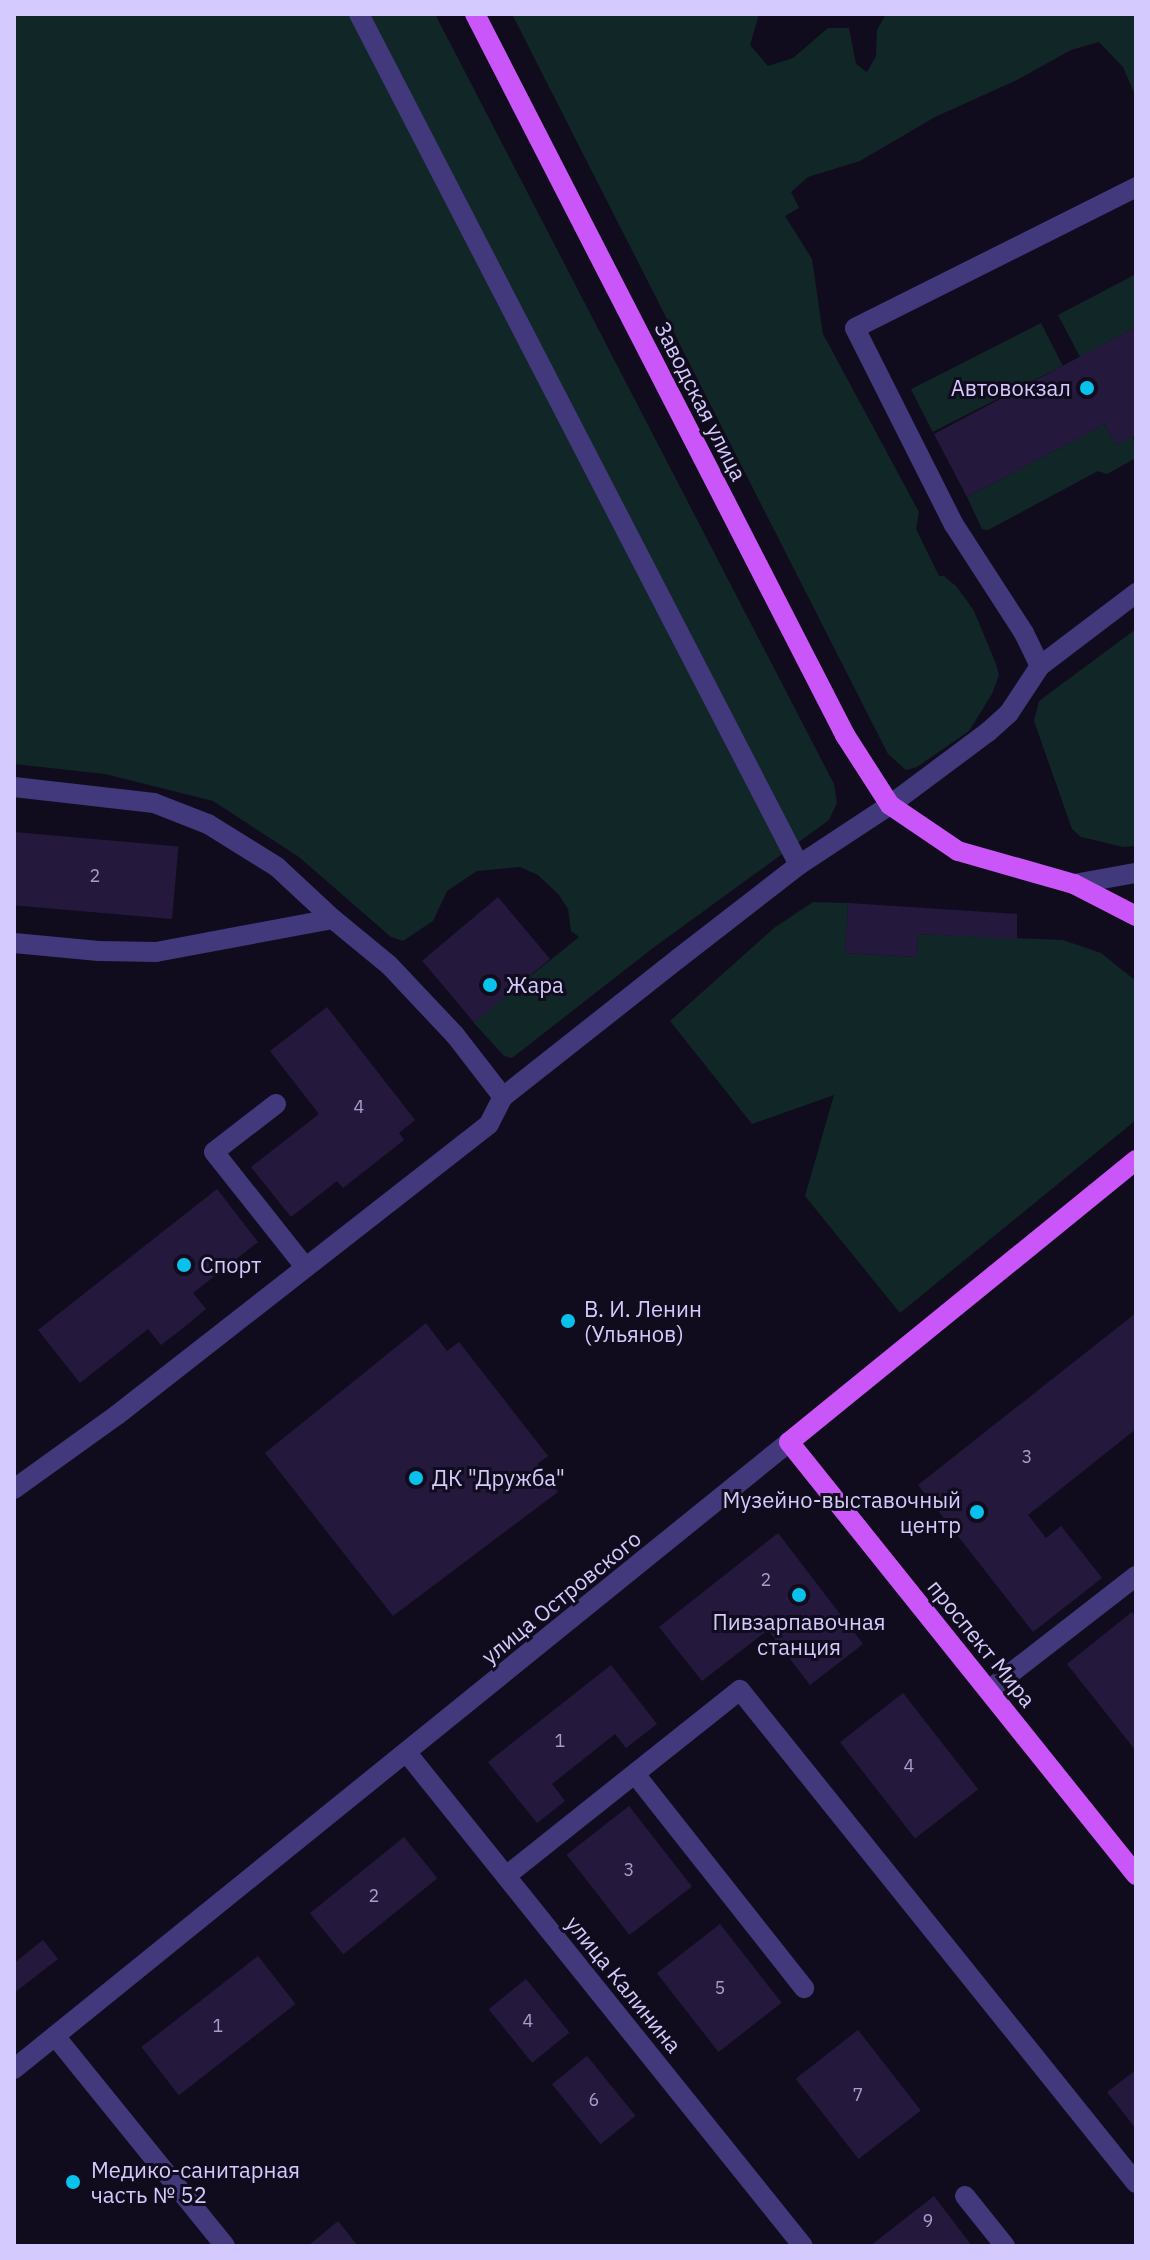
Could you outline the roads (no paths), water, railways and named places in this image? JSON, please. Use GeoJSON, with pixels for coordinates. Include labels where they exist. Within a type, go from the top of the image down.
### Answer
{"type":"FeatureCollection","features":[{"type":"Feature","properties":{"kind":"main road","name":"Заводская улица"},"geometry":{"type":"LineString","coordinates":[[475,14],[845,735],[890,805]]}},
{"type":"Feature","properties":{"kind":"main road"},"geometry":{"type":"LineString","coordinates":[[890,805],[958,851],[1074,884],[1136,916]]}},
{"type":"Feature","properties":{"kind":"main road","name":"улица Островского"},"geometry":{"type":"LineString","coordinates":[[789,1442],[1136,1160]]}},
{"type":"Feature","properties":{"kind":"main road","name":"проспект Мира"},"geometry":{"type":"LineString","coordinates":[[789,1442],[1136,1875]]}},
{"type":"Feature","properties":{"kind":"street"},"geometry":{"type":"LineString","coordinates":[[359,14],[799,865]]}},
{"type":"Feature","properties":{"kind":"street"},"geometry":{"type":"LineString","coordinates":[[1040,666],[1024,633],[954,525],[855,328],[1136,187]]}},
{"type":"Feature","properties":{"kind":"street"},"geometry":{"type":"LineString","coordinates":[[14,1489],[117,1415],[489,1124],[503,1097],[799,865],[890,805],[1009,713],[1040,666],[1136,593]]}},
{"type":"Feature","properties":{"kind":"street"},"geometry":{"type":"LineString","coordinates":[[14,787],[154,803],[208,824],[277,867],[400,976],[455,1035],[503,1097]]}},
{"type":"Feature","properties":{"kind":"street"},"geometry":{"type":"LineString","coordinates":[[1074,884],[1136,873]]}},
{"type":"Feature","properties":{"kind":"street"},"geometry":{"type":"LineString","coordinates":[[14,943],[99,951],[156,952],[333,919]]}},
{"type":"Feature","properties":{"kind":"street"},"geometry":{"type":"LineString","coordinates":[[276,1104],[214,1152],[305,1267]]}},
{"type":"Feature","properties":{"kind":"street","name":"улица Островского"},"geometry":{"type":"LineString","coordinates":[[15,2065],[407,1753],[789,1442]]}},
{"type":"Feature","properties":{"kind":"street"},"geometry":{"type":"LineString","coordinates":[[989,1690],[1136,1576]]}},
{"type":"Feature","properties":{"kind":"street"},"geometry":{"type":"LineString","coordinates":[[506,1876],[740,1690],[1136,2183]]}},
{"type":"Feature","properties":{"kind":"street","name":"улица Калинина"},"geometry":{"type":"LineString","coordinates":[[407,1753],[803,2246]]}},
{"type":"Feature","properties":{"kind":"street"},"geometry":{"type":"LineString","coordinates":[[635,1774],[804,1988]]}},
{"type":"Feature","properties":{"kind":"street"},"geometry":{"type":"LineString","coordinates":[[55,2036],[225,2246]]}},
{"type":"Feature","properties":{"kind":"street"},"geometry":{"type":"LineString","coordinates":[[965,2196],[1005,2246]]}},
{"type":"Feature","properties":{"kind":"place","name":"Автовокзал"},"geometry":{"type":"Point","coordinates":[1087,388]}},
{"type":"Feature","properties":{"kind":"place","name":"Жара"},"geometry":{"type":"Point","coordinates":[490,985]}},
{"type":"Feature","properties":{"kind":"place","name":"Спорт"},"geometry":{"type":"Point","coordinates":[184,1265]}},
{"type":"Feature","properties":{"kind":"place","name":"В. И. Ленин (Ульянов)"},"geometry":{"type":"Point","coordinates":[568,1321]}},
{"type":"Feature","properties":{"kind":"place","name":"ДК \"Дружба\""},"geometry":{"type":"Point","coordinates":[416,1478]}},
{"type":"Feature","properties":{"kind":"place","name":"Музейно-выставочный центр"},"geometry":{"type":"Point","coordinates":[977,1512]}},
{"type":"Feature","properties":{"kind":"place","name":"Пивзарпавочная станция"},"geometry":{"type":"Point","coordinates":[799,1595]}},
{"type":"Feature","properties":{"kind":"place","name":"Медико-санитарная часть № 52"},"geometry":{"type":"Point","coordinates":[73,2182]}}]}
